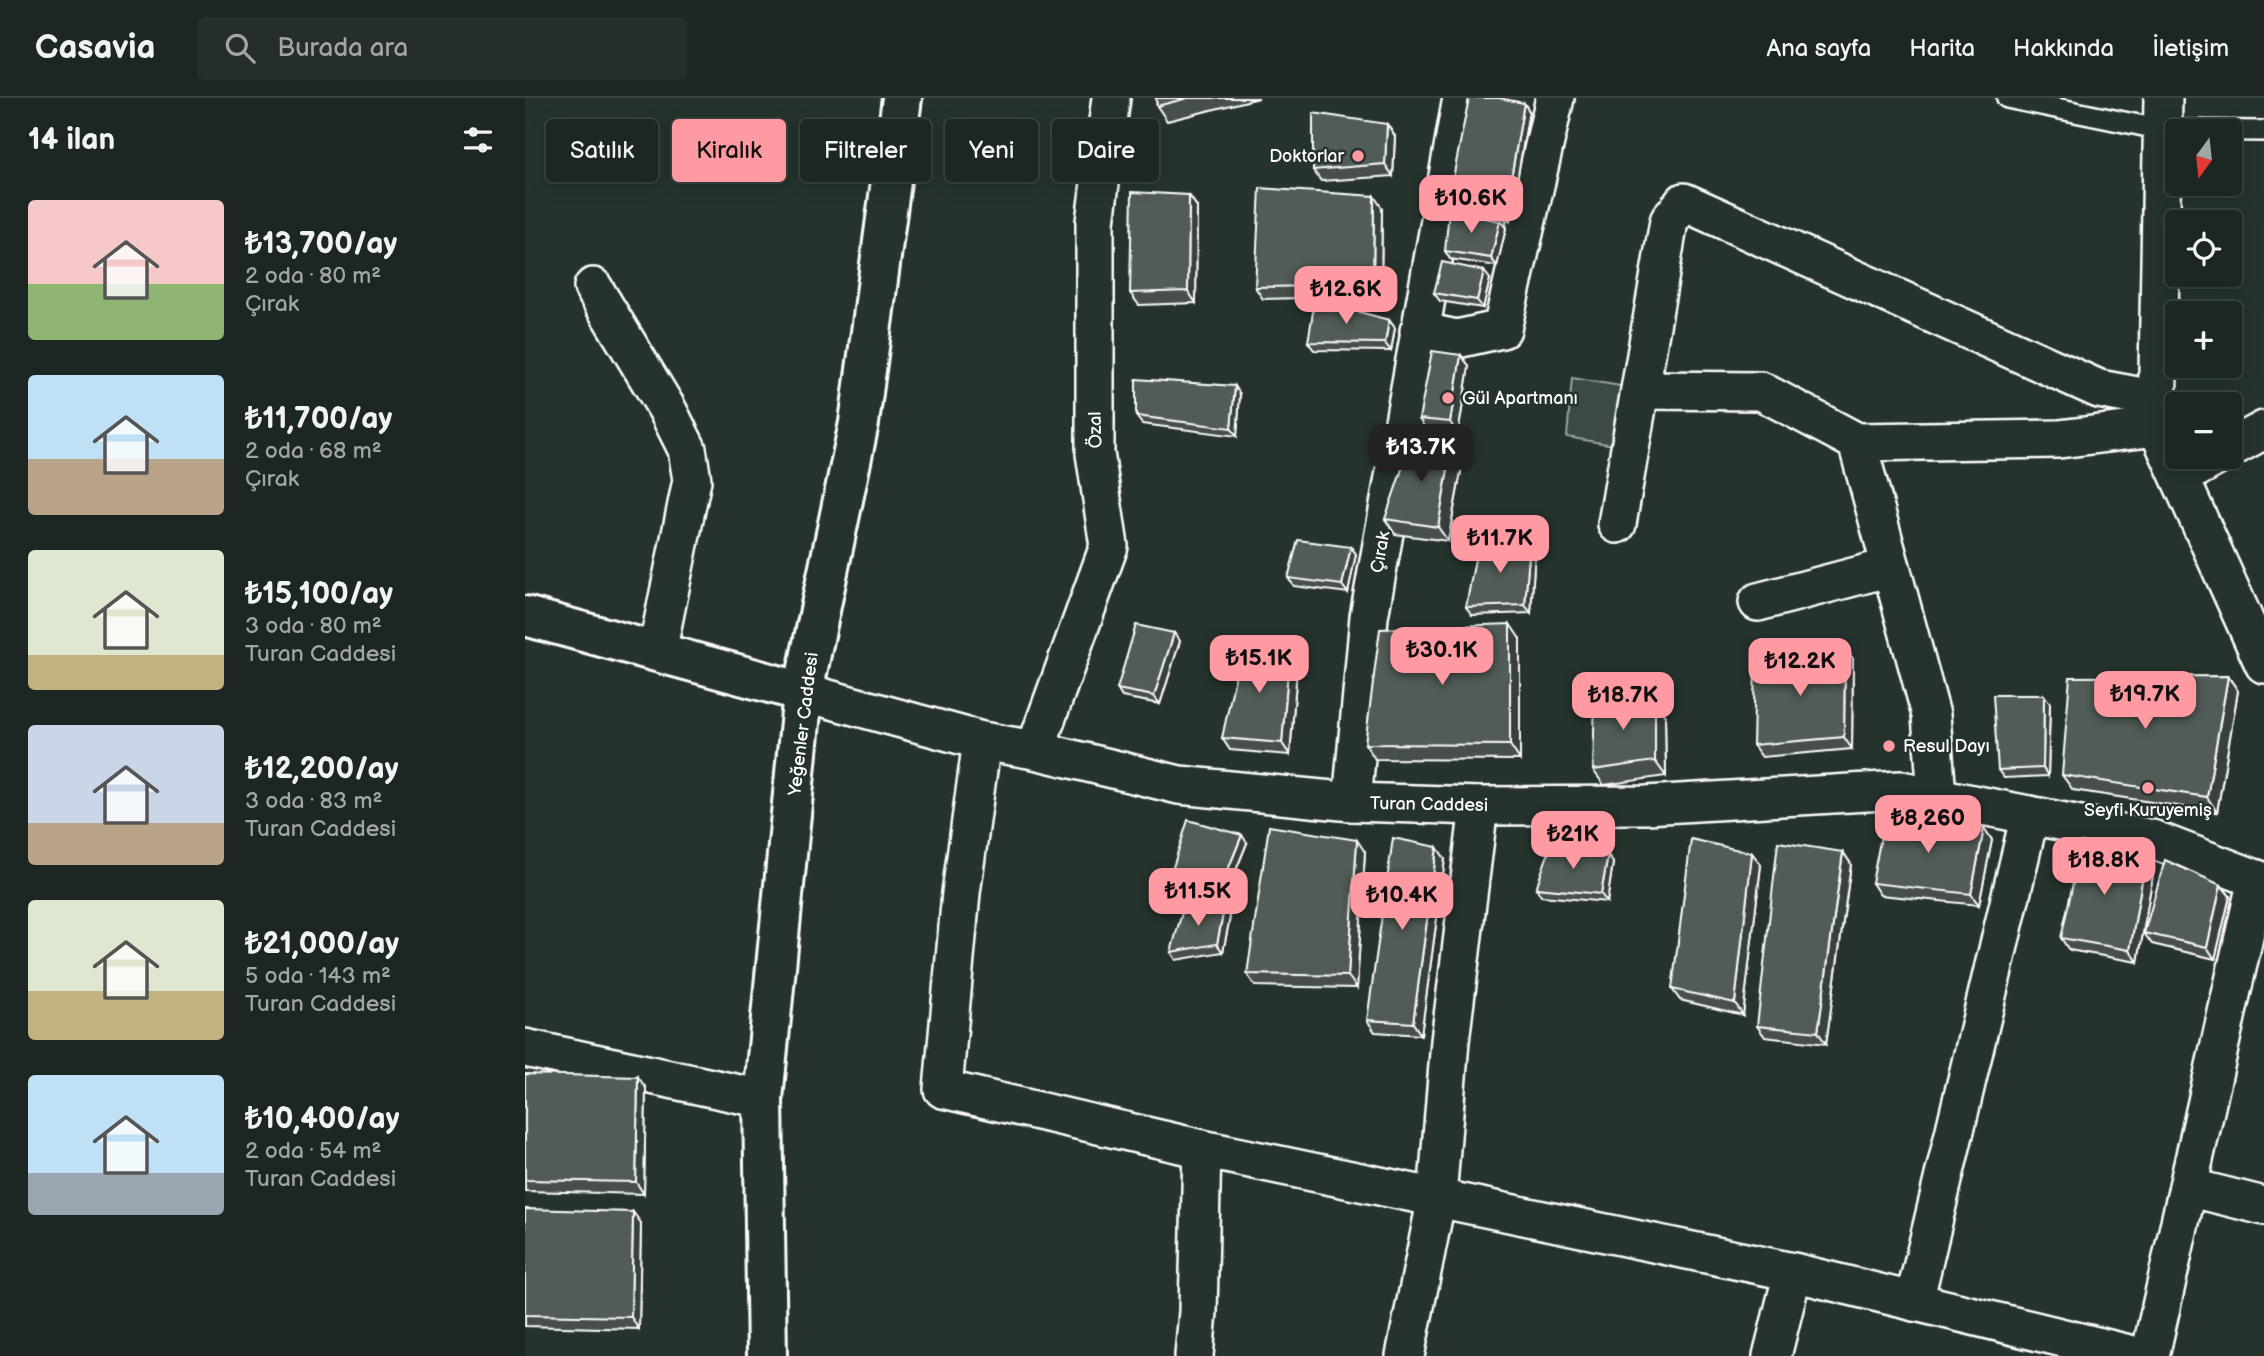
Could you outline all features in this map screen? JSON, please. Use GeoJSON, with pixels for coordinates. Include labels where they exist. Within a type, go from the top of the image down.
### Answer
{"type":"FeatureCollection","features":[{"type":"Feature","properties":{"kind":"street","name":"Yeğenler Caddesi"},"geometry":{"type":"LineString","coordinates":[[767,1356],[764,1099],[803,692],[859,423],[902,98]]}},
{"type":"Feature","properties":{"kind":"street","name":"Özal"},"geometry":{"type":"LineString","coordinates":[[1035,750],[1109,546],[1095,453],[1095,222],[1111,98]]}},
{"type":"Feature","properties":{"kind":"street","name":"Çırak"},"geometry":{"type":"LineString","coordinates":[[1352,802],[1369,617],[1462,98]]}},
{"type":"Feature","properties":{"kind":"street"},"geometry":{"type":"LineString","coordinates":[[1419,331],[1457,339],[1502,329],[1555,98]]}},
{"type":"Feature","properties":{"kind":"street"},"geometry":{"type":"LineString","coordinates":[[2163,114],[2157,414],[2180,477],[2264,664]]}},
{"type":"Feature","properties":{"kind":"street"},"geometry":{"type":"LineString","coordinates":[[1617,524],[1669,221],[1684,202],[2157,414]]}},
{"type":"Feature","properties":{"kind":"street"},"geometry":{"type":"LineString","coordinates":[[593,287],[667,409],[687,449],[692,480],[657,652]]}},
{"type":"Feature","properties":{"kind":"street"},"geometry":{"type":"LineString","coordinates":[[1640,390],[1761,391],[1857,442],[2059,439],[2157,414]]}},
{"type":"Feature","properties":{"kind":"street"},"geometry":{"type":"LineString","coordinates":[[2242,442],[2264,430]]}},
{"type":"Feature","properties":{"kind":"street"},"geometry":{"type":"LineString","coordinates":[[1857,442],[1931,715],[1937,797]]}},
{"type":"Feature","properties":{"kind":"street"},"geometry":{"type":"LineString","coordinates":[[2180,477],[2194,469]]}},
{"type":"Feature","properties":{"kind":"street"},"geometry":{"type":"LineString","coordinates":[[1758,602],[1891,567]]}},
{"type":"Feature","properties":{"kind":"street"},"geometry":{"type":"LineString","coordinates":[[525,616],[803,692]]}},
{"type":"Feature","properties":{"kind":"street","name":"Turan Caddesi"},"geometry":{"type":"LineString","coordinates":[[803,692],[982,741],[1035,750],[1179,785],[1352,802],[1479,806],[1646,805],[1901,790],[2152,839],[2260,881]]}},
{"type":"Feature","properties":{"kind":"street"},"geometry":{"type":"LineString","coordinates":[[982,741],[961,893],[943,1089],[1202,1149],[1793,1272],[2137,1356]]}},
{"type":"Feature","properties":{"kind":"street"},"geometry":{"type":"LineString","coordinates":[[1405,1356],[1437,1197],[1450,1041],[1479,806]]}},
{"type":"Feature","properties":{"kind":"street"},"geometry":{"type":"LineString","coordinates":[[1914,1302],[2030,815]]}},
{"type":"Feature","properties":{"kind":"street"},"geometry":{"type":"LineString","coordinates":[[2150,1356],[2260,881]]}},
{"type":"Feature","properties":{"kind":"street"},"geometry":{"type":"LineString","coordinates":[[525,1048],[764,1099]]}},
{"type":"Feature","properties":{"kind":"street"},"geometry":{"type":"LineString","coordinates":[[1194,1356],[1198,1312],[1202,1149]]}},
{"type":"Feature","properties":{"kind":"street"},"geometry":{"type":"LineString","coordinates":[[2188,1187],[2264,1206]]}},
{"type":"Feature","properties":{"kind":"street"},"geometry":{"type":"LineString","coordinates":[[1772,1356],[1793,1272]]}},
{"type":"Feature","properties":{"kind":"lane"},"geometry":{"type":"LineString","coordinates":[[2007,98],[2163,114],[2264,131]]}},
{"type":"Feature","properties":{"kind":"shaded area"},"geometry":{"type":"Polygon","coordinates":[[[1572,378],[1627,387],[1619,446],[1567,437],[1572,378]]]}},
{"type":"Feature","properties":{"kind":"building"},"geometry":{"type":"Polygon","coordinates":[[[1156,98],[1188,98],[1157,106],[1156,98]]]}},
{"type":"Feature","properties":{"kind":"building"},"geometry":{"type":"Polygon","coordinates":[[[1469,98],[1499,98],[1524,103],[1505,213],[1449,198],[1469,98]]]}},
{"type":"Feature","properties":{"kind":"building","name":"Doktorlar"},"geometry":{"type":"Polygon","coordinates":[[[1313,113],[1387,124],[1385,164],[1313,170],[1313,113]]]}},
{"type":"Feature","properties":{"kind":"building"},"geometry":{"type":"Polygon","coordinates":[[[1260,188],[1374,196],[1373,285],[1255,287],[1260,188]]]}},
{"type":"Feature","properties":{"kind":"building"},"geometry":{"type":"Polygon","coordinates":[[[1132,192],[1189,195],[1188,291],[1130,293],[1132,192]]]}},
{"type":"Feature","properties":{"kind":"building"},"geometry":{"type":"Polygon","coordinates":[[[1449,211],[1500,221],[1491,258],[1445,251],[1449,211]]]}},
{"type":"Feature","properties":{"kind":"building"},"geometry":{"type":"Polygon","coordinates":[[[1442,262],[1484,271],[1477,300],[1434,293],[1442,262]]]}},
{"type":"Feature","properties":{"kind":"building"},"geometry":{"type":"Polygon","coordinates":[[[1315,300],[1389,320],[1385,343],[1308,342],[1315,300]]]}},
{"type":"Feature","properties":{"kind":"building"},"geometry":{"type":"Polygon","coordinates":[[[1432,351],[1461,355],[1450,422],[1419,419],[1432,351]]]}},
{"type":"Feature","properties":{"kind":"building"},"geometry":{"type":"Polygon","coordinates":[[[1136,379],[1235,386],[1231,428],[1136,416],[1136,379]]]}},
{"type":"Feature","properties":{"kind":"building"},"geometry":{"type":"Polygon","coordinates":[[[1413,437],[1452,446],[1438,527],[1385,519],[1413,437]]]}},
{"type":"Feature","properties":{"kind":"building"},"geometry":{"type":"Polygon","coordinates":[[[1298,540],[1351,547],[1342,585],[1288,578],[1298,540]]]}},
{"type":"Feature","properties":{"kind":"building"},"geometry":{"type":"Polygon","coordinates":[[[1530,542],[1525,605],[1466,607],[1478,543],[1530,542]]]}},
{"type":"Feature","properties":{"kind":"building"},"geometry":{"type":"Polygon","coordinates":[[[1510,624],[1510,745],[1365,744],[1380,629],[1510,624]]]}},
{"type":"Feature","properties":{"kind":"building"},"geometry":{"type":"Polygon","coordinates":[[[1136,625],[1174,633],[1154,696],[1117,689],[1136,625]]]}},
{"type":"Feature","properties":{"kind":"building"},"geometry":{"type":"Polygon","coordinates":[[[1242,645],[1290,645],[1282,743],[1222,738],[1242,645]]]}},
{"type":"Feature","properties":{"kind":"building"},"geometry":{"type":"Polygon","coordinates":[[[1845,647],[1844,737],[1753,745],[1755,663],[1845,647]]]}},
{"type":"Feature","properties":{"kind":"building"},"geometry":{"type":"Polygon","coordinates":[[[2228,676],[2207,797],[2062,775],[2070,677],[2228,676]]]}},
{"type":"Feature","properties":{"kind":"building"},"geometry":{"type":"Polygon","coordinates":[[[1993,695],[2044,695],[2043,768],[1998,770],[1993,695]]]}},
{"type":"Feature","properties":{"kind":"building"},"geometry":{"type":"Polygon","coordinates":[[[1595,696],[1655,701],[1655,761],[1593,770],[1595,696]]]}},
{"type":"Feature","properties":{"kind":"building"},"geometry":{"type":"Polygon","coordinates":[[[1885,815],[1984,828],[1971,894],[1872,883],[1885,815]]]}},
{"type":"Feature","properties":{"kind":"building"},"geometry":{"type":"Polygon","coordinates":[[[1188,820],[1242,835],[1227,872],[1169,880],[1188,820]]]}},
{"type":"Feature","properties":{"kind":"building"},"geometry":{"type":"Polygon","coordinates":[[[1269,826],[1357,840],[1348,976],[1247,974],[1269,826]]]}},
{"type":"Feature","properties":{"kind":"building"},"geometry":{"type":"Polygon","coordinates":[[[1393,838],[1437,847],[1413,1023],[1367,1020],[1393,838]]]}},
{"type":"Feature","properties":{"kind":"building"},"geometry":{"type":"Polygon","coordinates":[[[1691,839],[1752,853],[1735,1003],[1672,989],[1691,839]]]}},
{"type":"Feature","properties":{"kind":"building"},"geometry":{"type":"Polygon","coordinates":[[[1778,842],[1843,852],[1818,1032],[1757,1026],[1778,842]]]}},
{"type":"Feature","properties":{"kind":"building"},"geometry":{"type":"Polygon","coordinates":[[[2082,842],[2146,857],[2130,950],[2061,938],[2082,842]]]}},
{"type":"Feature","properties":{"kind":"building"},"geometry":{"type":"Polygon","coordinates":[[[1551,846],[1608,855],[1601,894],[1536,888],[1551,846]]]}},
{"type":"Feature","properties":{"kind":"building"},"geometry":{"type":"Polygon","coordinates":[[[2165,860],[2221,885],[2207,947],[2144,933],[2165,860]]]}},
{"type":"Feature","properties":{"kind":"building"},"geometry":{"type":"Polygon","coordinates":[[[1184,905],[1224,909],[1217,944],[1171,952],[1184,905]]]}},
{"type":"Feature","properties":{"kind":"building"},"geometry":{"type":"Polygon","coordinates":[[[525,1074],[638,1077],[636,1182],[525,1180],[525,1074]]]}},
{"type":"Feature","properties":{"kind":"building"},"geometry":{"type":"Polygon","coordinates":[[[525,1209],[633,1212],[631,1317],[525,1315],[525,1209]]]}},
{"type":"Feature","properties":{"kind":"place","name":"Doktorlar"},"geometry":{"type":"Point","coordinates":[1358,156]}},
{"type":"Feature","properties":{"kind":"place","name":"Gül Apartmanı"},"geometry":{"type":"Point","coordinates":[1448,398]}},
{"type":"Feature","properties":{"kind":"place","name":"Resul Dayı"},"geometry":{"type":"Point","coordinates":[1889,746]}},
{"type":"Feature","properties":{"kind":"place","name":"Seyfi Kuruyemiş"},"geometry":{"type":"Point","coordinates":[2148,788]}}]}
